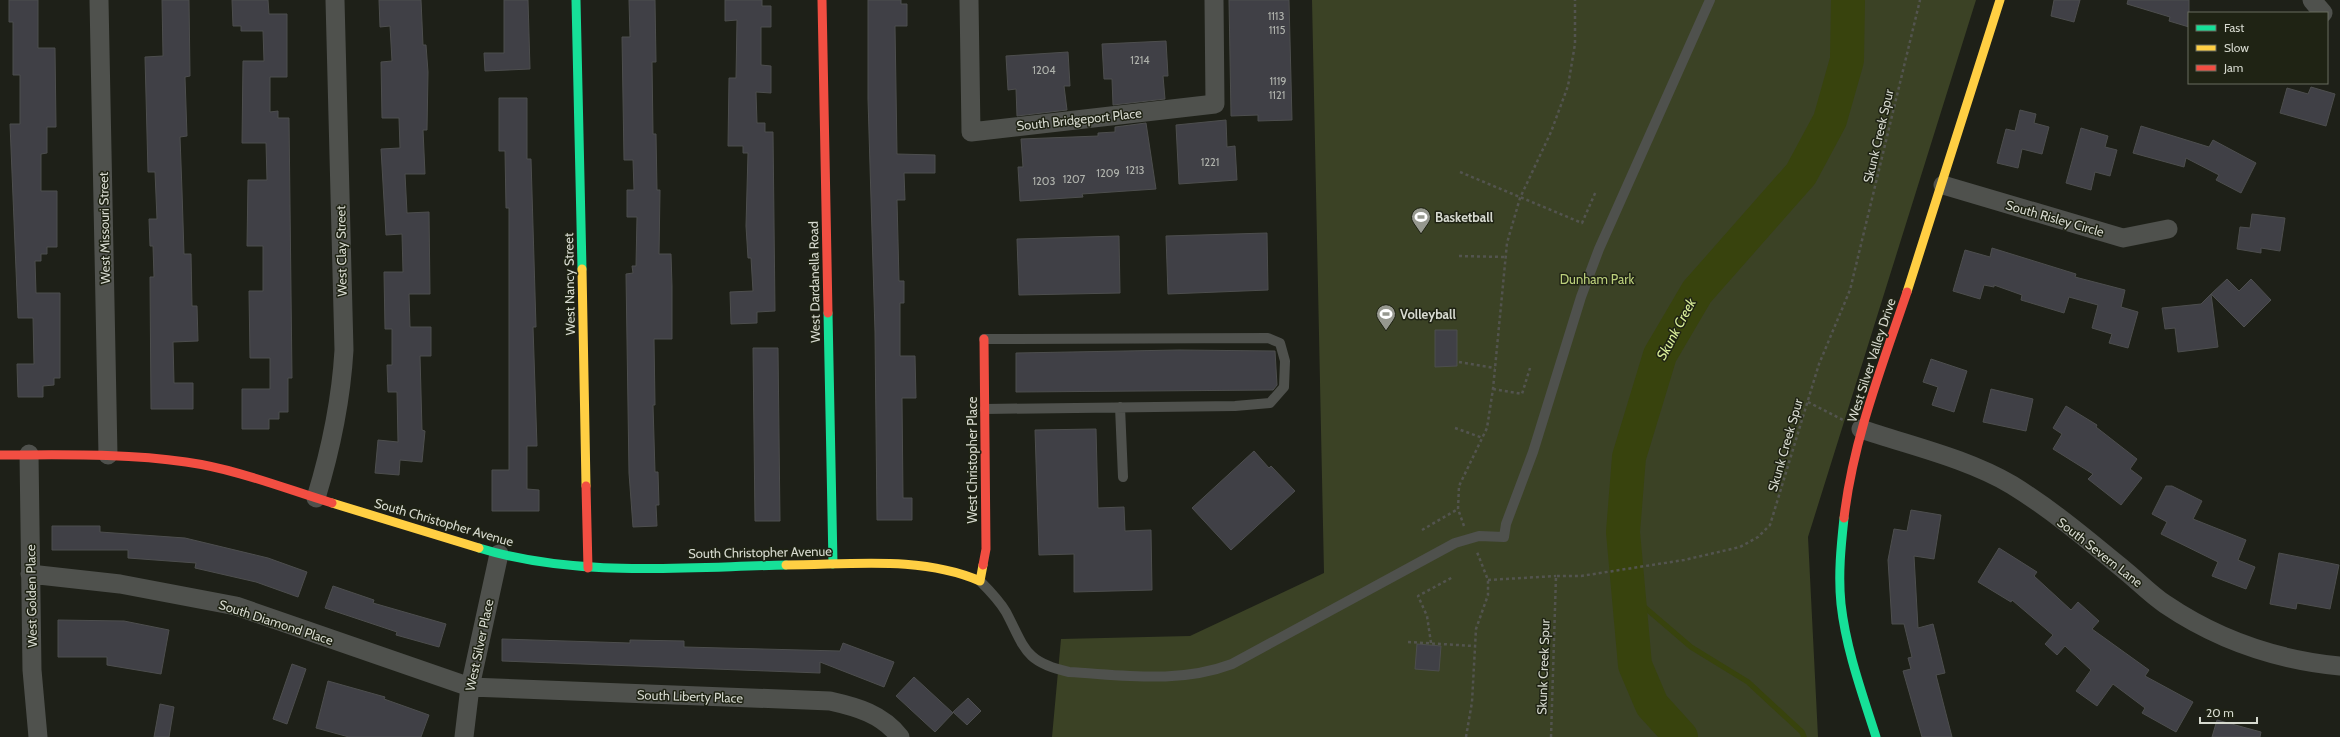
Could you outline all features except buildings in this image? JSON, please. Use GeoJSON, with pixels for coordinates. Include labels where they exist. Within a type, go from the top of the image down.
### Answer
{"type":"FeatureCollection","features":[{"type":"Feature","properties":{"kind":"street","name":"West Missouri Street"},"geometry":{"type":"LineString","coordinates":[[99,0],[108,455]]}},
{"type":"Feature","properties":{"kind":"street","name":"West Clay Street"},"geometry":{"type":"LineString","coordinates":[[316,498],[336,422],[342,385],[344,350],[335,0]]}},
{"type":"Feature","properties":{"kind":"street","name":"West Nancy Street"},"geometry":{"type":"LineString","coordinates":[[576,0],[588,568]]}},
{"type":"Feature","properties":{"kind":"street","name":"West Dardanella Road"},"geometry":{"type":"LineString","coordinates":[[822,0],[833,564]]}},
{"type":"Feature","properties":{"kind":"street","name":"South Bridgeport Place"},"geometry":{"type":"LineString","coordinates":[[969,0],[971,132],[1215,104],[1214,0]]}},
{"type":"Feature","properties":{"kind":"street","name":"West Silver Valley Drive"},"geometry":{"type":"LineString","coordinates":[[1876,737],[1848,643],[1840,585],[1843,512],[1849,476],[1861,429],[1943,185],[2000,0]]}},
{"type":"Feature","properties":{"kind":"street"},"geometry":{"type":"LineString","coordinates":[[2312,0],[2322,12]]}},
{"type":"Feature","properties":{"kind":"street","name":"South Risley Circle"},"geometry":{"type":"LineString","coordinates":[[1943,185],[2123,238],[2168,229]]}},
{"type":"Feature","properties":{"kind":"street","name":"West Christopher Place"},"geometry":{"type":"LineString","coordinates":[[980,581],[986,549],[984,339]]}},
{"type":"Feature","properties":{"kind":"street","name":"South Severn Lane"},"geometry":{"type":"LineString","coordinates":[[1861,429],[1983,470],[2012,485],[2117,564],[2164,603],[2203,628],[2273,655],[2311,663],[2340,666]]}},
{"type":"Feature","properties":{"kind":"street","name":"West Golden Place"},"geometry":{"type":"LineString","coordinates":[[29,454],[32,670],[38,737]]}},
{"type":"Feature","properties":{"kind":"street","name":"South Christopher Avenue"},"geometry":{"type":"LineString","coordinates":[[0,455],[108,455],[186,462],[269,481],[316,498],[499,554],[588,568],[896,564],[935,566],[959,571],[980,581]]}},
{"type":"Feature","properties":{"kind":"street","name":"West Silver Place"},"geometry":{"type":"LineString","coordinates":[[464,737],[470,687],[499,554]]}},
{"type":"Feature","properties":{"kind":"street","name":"South Diamond Place"},"geometry":{"type":"LineString","coordinates":[[30,574],[120,584],[236,606],[470,687]]}},
{"type":"Feature","properties":{"kind":"street","name":"South Liberty Place"},"geometry":{"type":"LineString","coordinates":[[470,687],[830,701],[858,707],[876,715],[887,723],[900,737]]}},
{"type":"Feature","properties":{"kind":"lane"},"geometry":{"type":"LineString","coordinates":[[980,581],[994,595],[1006,612],[1019,642],[1030,654],[1051,668],[1069,672],[1180,677],[1215,670],[1232,664],[1455,543],[1479,536],[1504,537],[1506,524],[1533,452],[1581,297],[1599,249],[1710,0]]}},
{"type":"Feature","properties":{"kind":"lane"},"geometry":{"type":"LineString","coordinates":[[984,339],[1268,338],[1280,343],[1285,361],[1284,387],[1270,403],[1235,406],[985,409]]}},
{"type":"Feature","properties":{"kind":"lane"},"geometry":{"type":"LineString","coordinates":[[1120,408],[1123,477]]}},
{"type":"Feature","properties":{"kind":"path"},"geometry":{"type":"LineString","coordinates":[[1422,530],[1458,509],[1459,486],[1487,428],[1493,389],[1505,257],[1512,220],[1520,198],[1551,132],[1568,86],[1575,44],[1575,0]]}},
{"type":"Feature","properties":{"kind":"path","name":"Skunk Creek Spur"},"geometry":{"type":"LineString","coordinates":[[1551,737],[1556,576],[1581,576],[1684,560],[1740,547],[1758,537],[1770,524],[1819,364],[1850,290],[1920,0]]}},
{"type":"Feature","properties":{"kind":"path"},"geometry":{"type":"LineString","coordinates":[[1460,172],[1582,223],[1596,191]]}},
{"type":"Feature","properties":{"kind":"path"},"geometry":{"type":"LineString","coordinates":[[1458,256],[1505,257]]}},
{"type":"Feature","properties":{"kind":"path"},"geometry":{"type":"LineString","coordinates":[[1458,362],[1495,368]]}},
{"type":"Feature","properties":{"kind":"path"},"geometry":{"type":"LineString","coordinates":[[1493,389],[1522,394],[1530,368]]}},
{"type":"Feature","properties":{"kind":"path"},"geometry":{"type":"LineString","coordinates":[[1808,402],[1861,429]]}},
{"type":"Feature","properties":{"kind":"path"},"geometry":{"type":"LineString","coordinates":[[1455,428],[1483,438]]}},
{"type":"Feature","properties":{"kind":"path"},"geometry":{"type":"LineString","coordinates":[[1466,737],[1472,702],[1476,629],[1488,595],[1488,580],[1556,576]]}},
{"type":"Feature","properties":{"kind":"path"},"geometry":{"type":"LineString","coordinates":[[1431,643],[1427,616],[1418,596],[1453,577]]}},
{"type":"Feature","properties":{"kind":"path"},"geometry":{"type":"LineString","coordinates":[[1408,642],[1474,646]]}},
{"type":"Feature","properties":{"kind":"green space","name":"Dunham Park"},"geometry":{"type":"Polygon","coordinates":[[[1312,0],[1976,0],[1808,537],[1818,737],[1052,737],[1061,639],[1190,636],[1324,573],[1312,0]]]}},
{"type":"Feature","properties":{"kind":"waterway","name":"Skunk Creek"},"geometry":{"type":"LineString","coordinates":[[1681,737],[1652,705],[1635,665],[1623,532],[1629,457],[1660,355],[1697,292],[1801,174],[1830,120],[1847,60],[1848,0]]}},
{"type":"Feature","properties":{"kind":"waterway"},"geometry":{"type":"LineString","coordinates":[[1628,593],[1691,647],[1748,682],[1802,732],[1804,737]]}},
{"type":"Feature","properties":{"kind":"traffic: fast"},"geometry":{"type":"LineString","coordinates":[[576,0],[582,269]]}},
{"type":"Feature","properties":{"kind":"traffic: fast"},"geometry":{"type":"LineString","coordinates":[[828,313],[833,564]]}},
{"type":"Feature","properties":{"kind":"traffic: fast"},"geometry":{"type":"LineString","coordinates":[[1844,518],[1840,571],[1840,593],[1843,621],[1855,671],[1876,737]]}},
{"type":"Feature","properties":{"kind":"traffic: fast"},"geometry":{"type":"LineString","coordinates":[[479,548],[554,564],[592,567],[670,568],[786,565]]}},
{"type":"Feature","properties":{"kind":"traffic: slow"},"geometry":{"type":"LineString","coordinates":[[1907,292],[2000,0]]}},
{"type":"Feature","properties":{"kind":"traffic: slow"},"geometry":{"type":"LineString","coordinates":[[582,269],[586,486]]}},
{"type":"Feature","properties":{"kind":"traffic: slow"},"geometry":{"type":"LineString","coordinates":[[332,503],[479,548]]}},
{"type":"Feature","properties":{"kind":"traffic: slow"},"geometry":{"type":"LineString","coordinates":[[786,565],[859,563],[909,565],[957,573],[980,581],[983,565]]}},
{"type":"Feature","properties":{"kind":"traffic: jam"},"geometry":{"type":"LineString","coordinates":[[822,0],[828,313]]}},
{"type":"Feature","properties":{"kind":"traffic: jam"},"geometry":{"type":"LineString","coordinates":[[1844,518],[1848,489],[1861,432],[1878,375],[1907,292]]}},
{"type":"Feature","properties":{"kind":"traffic: jam"},"geometry":{"type":"LineString","coordinates":[[983,565],[986,549],[984,339]]}},
{"type":"Feature","properties":{"kind":"traffic: jam"},"geometry":{"type":"LineString","coordinates":[[0,455],[116,456],[186,462],[241,474],[332,503]]}},
{"type":"Feature","properties":{"kind":"traffic: jam"},"geometry":{"type":"LineString","coordinates":[[586,486],[588,568]]}},
{"type":"Feature","properties":{"kind":"place","name":"Basketball"},"geometry":{"type":"Point","coordinates":[1421,234]}},
{"type":"Feature","properties":{"kind":"place","name":"Volleyball"},"geometry":{"type":"Point","coordinates":[1386,331]}}]}
